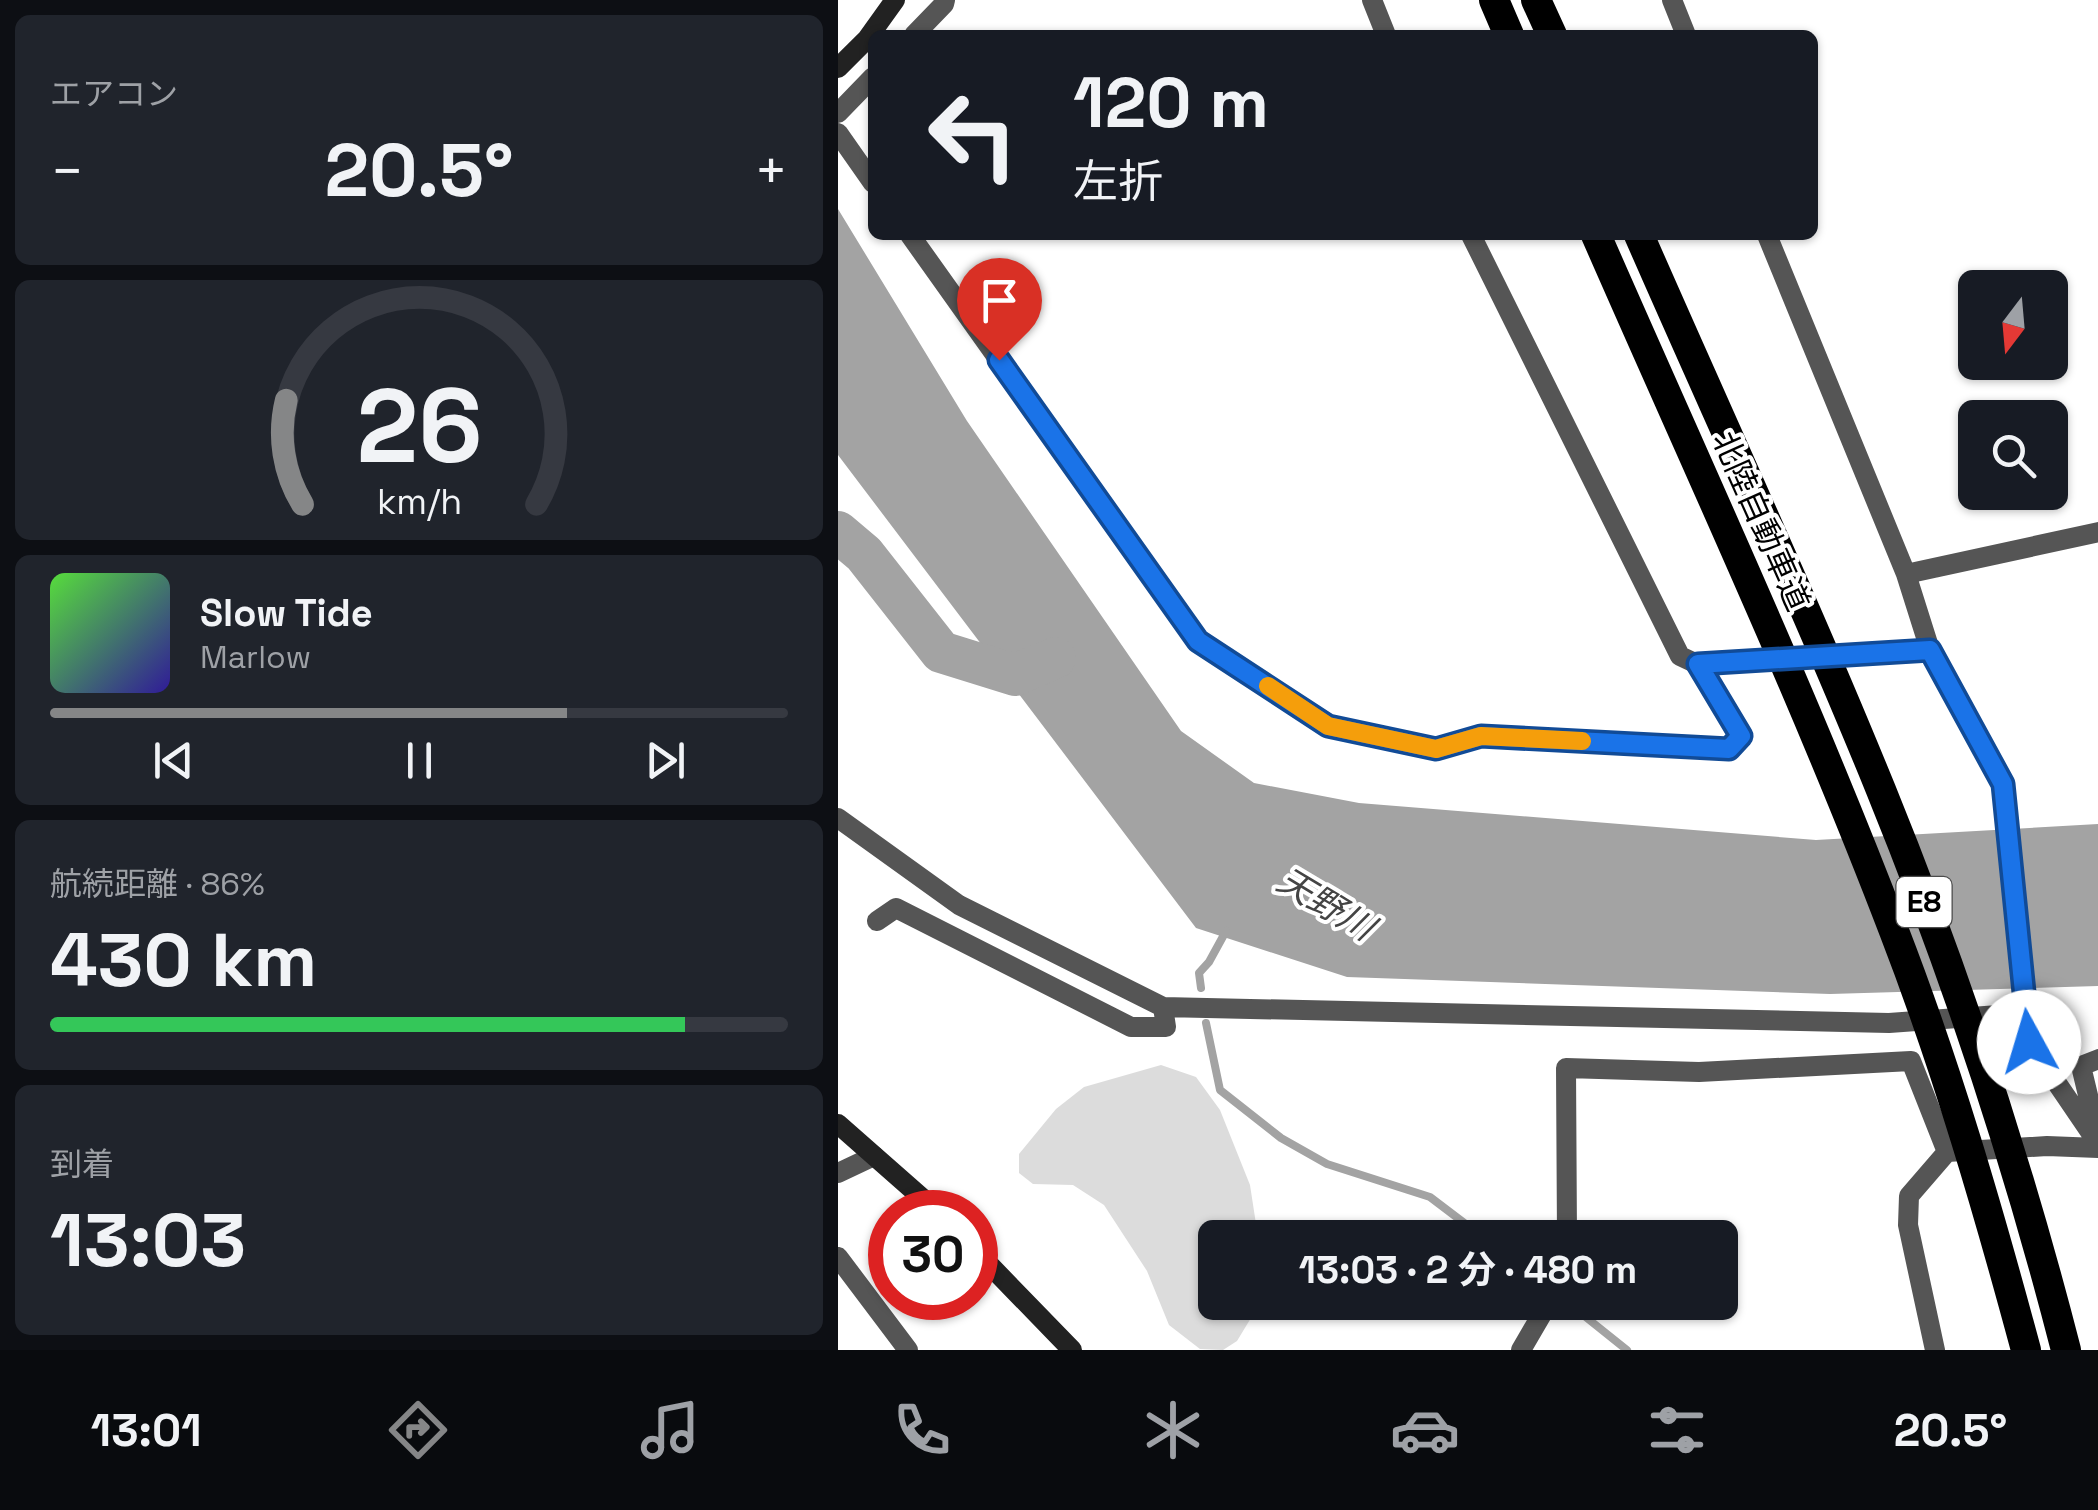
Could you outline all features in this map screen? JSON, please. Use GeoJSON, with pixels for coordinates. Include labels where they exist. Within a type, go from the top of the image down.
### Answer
{"type":"FeatureCollection","features":[{"type":"Feature","properties":{"kind":"highway"},"geometry":{"type":"LineString","coordinates":[[1494,0],[1507,30]]}},
{"type":"Feature","properties":{"kind":"highway"},"geometry":{"type":"LineString","coordinates":[[1536,0],[1550,30]]}},
{"type":"Feature","properties":{"kind":"highway","name":"北陸自動車道"},"geometry":{"type":"LineString","coordinates":[[1598,240],[1779,645],[1896,934],[1939,1056],[2026,1350]]}},
{"type":"Feature","properties":{"kind":"highway","name":"北陸自動車道"},"geometry":{"type":"LineString","coordinates":[[1641,240],[1882,792],[1979,1053],[2066,1350]]}},
{"type":"Feature","properties":{"kind":"main road"},"geometry":{"type":"LineString","coordinates":[[873,30],[894,0]]}},
{"type":"Feature","properties":{"kind":"main road"},"geometry":{"type":"LineString","coordinates":[[838,68],[868,38]]}},
{"type":"Feature","properties":{"kind":"main road"},"geometry":{"type":"LineString","coordinates":[[838,1124],[913,1190]]}},
{"type":"Feature","properties":{"kind":"main road"},"geometry":{"type":"LineString","coordinates":[[998,1273],[1072,1350]]}},
{"type":"Feature","properties":{"kind":"street"},"geometry":{"type":"LineString","coordinates":[[919,30],[945,0]]}},
{"type":"Feature","properties":{"kind":"street"},"geometry":{"type":"LineString","coordinates":[[1372,0],[1384,30]]}},
{"type":"Feature","properties":{"kind":"street"},"geometry":{"type":"LineString","coordinates":[[1672,0],[1684,30]]}},
{"type":"Feature","properties":{"kind":"street"},"geometry":{"type":"LineString","coordinates":[[838,113],[868,82]]}},
{"type":"Feature","properties":{"kind":"street"},"geometry":{"type":"LineString","coordinates":[[838,134],[868,176]]}},
{"type":"Feature","properties":{"kind":"street"},"geometry":{"type":"LineString","coordinates":[[914,240],[1198,641],[1328,726],[1436,749],[1481,736],[1729,749],[1741,736],[1698,664]]}},
{"type":"Feature","properties":{"kind":"street"},"geometry":{"type":"LineString","coordinates":[[1473,240],[1680,656],[1698,664],[1930,650]]}},
{"type":"Feature","properties":{"kind":"street"},"geometry":{"type":"LineString","coordinates":[[1769,240],[1906,574],[1930,650],[2003,784],[2029,1042],[2098,1144]]}},
{"type":"Feature","properties":{"kind":"street"},"geometry":{"type":"LineString","coordinates":[[1906,574],[2098,532]]}},
{"type":"Feature","properties":{"kind":"street"},"geometry":{"type":"LineString","coordinates":[[838,818],[959,906],[1163,1007],[1890,1023],[2026,1013]]}},
{"type":"Feature","properties":{"kind":"street"},"geometry":{"type":"LineString","coordinates":[[877,921],[896,908],[1131,1027],[1166,1027],[1163,1007]]}},
{"type":"Feature","properties":{"kind":"street"},"geometry":{"type":"LineString","coordinates":[[2098,1059],[2080,1066],[2098,1144]]}},
{"type":"Feature","properties":{"kind":"street"},"geometry":{"type":"LineString","coordinates":[[1568,1220],[1566,1068],[1699,1072],[1911,1061],[1947,1152]]}},
{"type":"Feature","properties":{"kind":"street"},"geometry":{"type":"LineString","coordinates":[[1935,1350],[1908,1225],[1909,1196],[1947,1152],[2098,1144]]}},
{"type":"Feature","properties":{"kind":"street"},"geometry":{"type":"LineString","coordinates":[[838,1172],[874,1156]]}},
{"type":"Feature","properties":{"kind":"street"},"geometry":{"type":"LineString","coordinates":[[838,1257],[908,1350]]}},
{"type":"Feature","properties":{"kind":"street"},"geometry":{"type":"LineString","coordinates":[[1521,1350],[1538,1320]]}},
{"type":"Feature","properties":{"kind":"shaded area"},"geometry":{"type":"Polygon","coordinates":[[[1161,1065],[1196,1077],[1220,1110],[1250,1185],[1255,1220],[1198,1220],[1198,1320],[1250,1320],[1237,1341],[1223,1350],[1200,1349],[1169,1325],[1147,1271],[1104,1205],[1073,1185],[1033,1184],[1019,1173],[1019,1154],[1056,1109],[1084,1087],[1161,1065]]]}},
{"type":"Feature","properties":{"kind":"water","name":"天野川"},"geometry":{"type":"Polygon","coordinates":[[[838,209],[967,421],[1181,731],[1254,783],[1359,803],[1816,840],[2098,824],[2098,986],[1830,994],[1347,977],[1196,928],[838,455],[838,209]]]}},
{"type":"Feature","properties":{"kind":"waterway"},"geometry":{"type":"LineString","coordinates":[[838,532],[864,554],[941,652],[1015,675],[1055,658]]}},
{"type":"Feature","properties":{"kind":"waterway"},"geometry":{"type":"LineString","coordinates":[[1201,988],[1199,973],[1226,931]]}},
{"type":"Feature","properties":{"kind":"waterway"},"geometry":{"type":"LineString","coordinates":[[1206,1023],[1220,1090],[1281,1138],[1327,1164],[1430,1197],[1460,1220]]}},
{"type":"Feature","properties":{"kind":"waterway"},"geometry":{"type":"LineString","coordinates":[[1590,1320],[1627,1350]]}},
{"type":"Feature","properties":{"kind":"slow traffic"},"geometry":{"type":"LineString","coordinates":[[1268,686],[1328,726],[1436,749],[1481,736],[1582,741]]}},
{"type":"Feature","properties":{"kind":"route"},"geometry":{"type":"LineString","coordinates":[[999,360],[1198,641],[1328,726],[1436,749],[1481,736],[1729,749],[1741,736],[1698,664],[1930,650],[2003,784],[2029,1042]]}}]}
